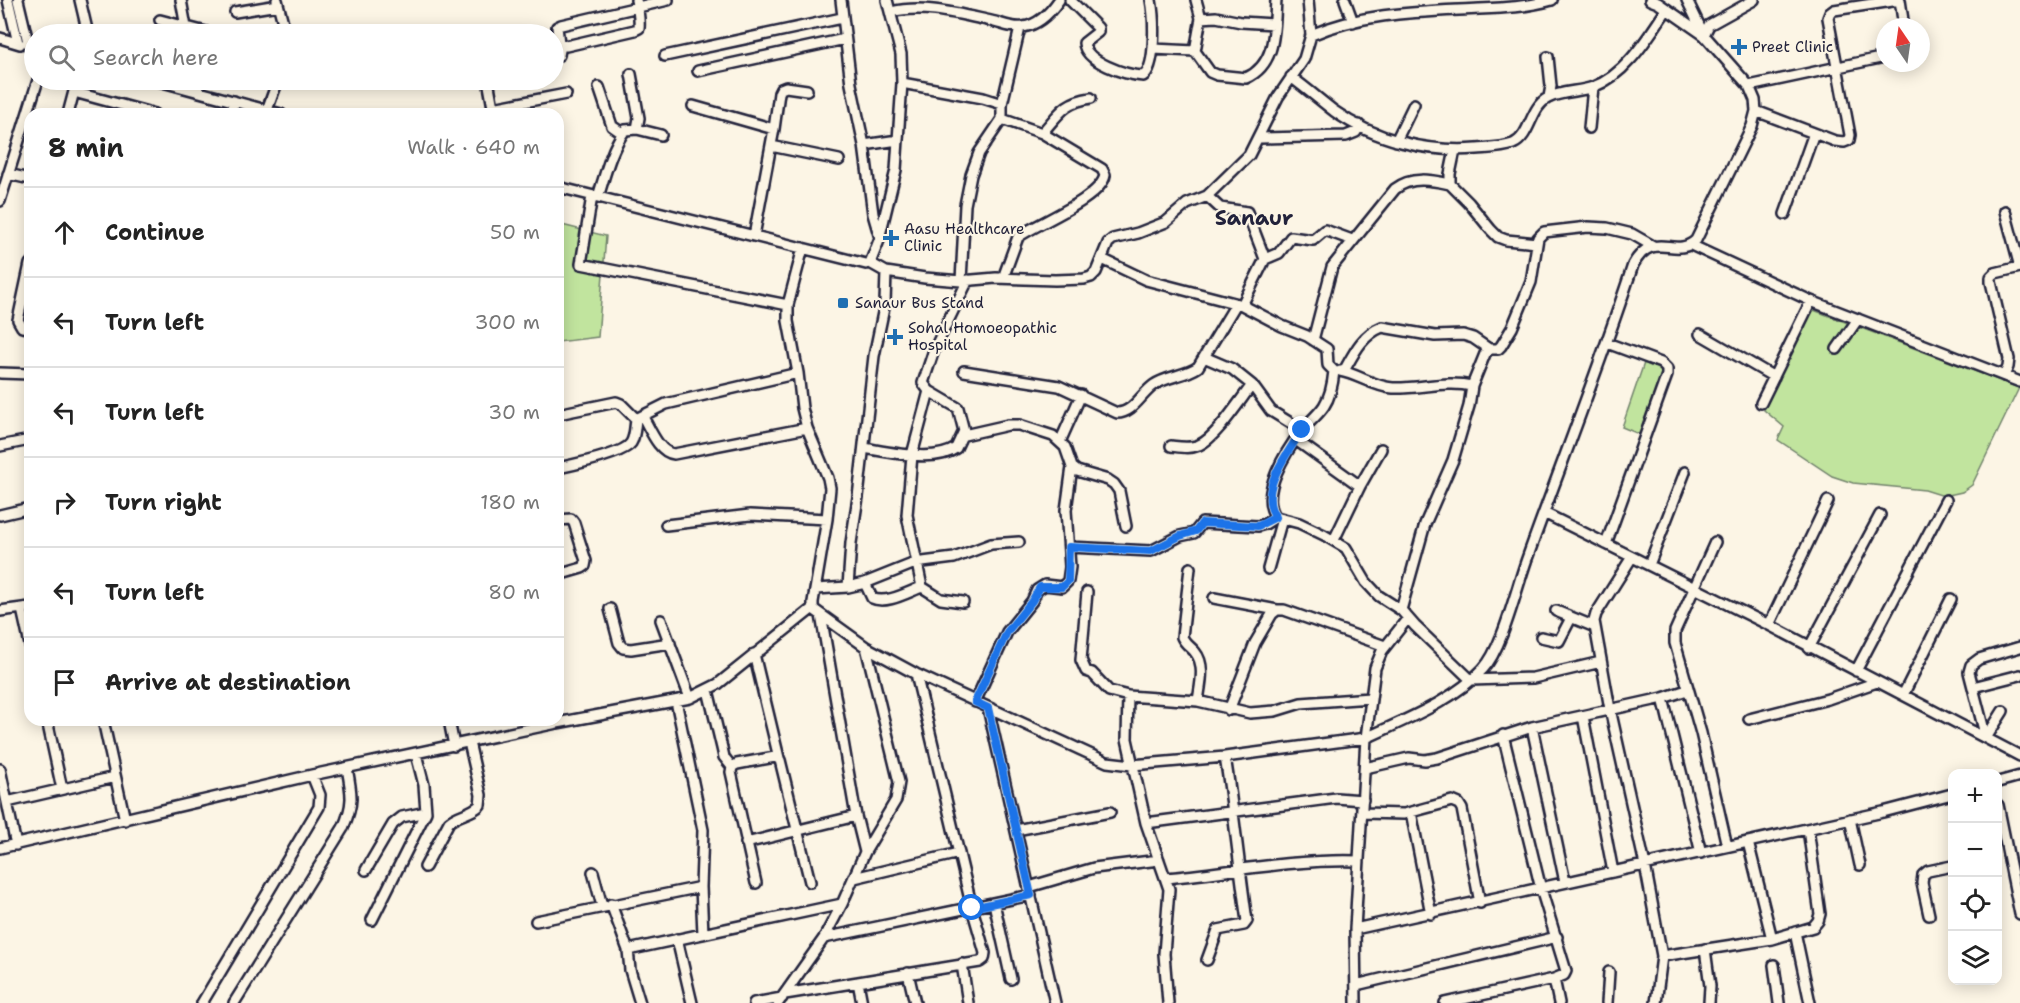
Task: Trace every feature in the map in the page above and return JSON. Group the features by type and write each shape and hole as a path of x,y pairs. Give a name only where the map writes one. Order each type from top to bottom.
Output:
{"street":[{"path":"8,0 18,43"},
{"path":"18,0 25,24"},
{"path":"80,0 85,24"},
{"path":"181,0 185,24"},
{"path":"564,24 636,3 668,0"},
{"path":"841,0 851,84 864,146 873,214 880,236"},
{"path":"870,263 877,249 896,170 902,83 901,54 887,0"},
{"path":"891,12 914,8 956,13 1020,28 1032,25 1041,19 1059,0"},
{"path":"1070,0 1098,28 1098,32 1084,43 1084,47 1106,66 1117,71 1143,76 1149,71 1153,49 1150,0"},
{"path":"1196,0 1201,18 1195,51 1210,72 1217,75 1246,78 1265,65 1269,56 1276,0"},
{"path":"564,189 866,264 870,263 886,272 925,278 964,280 1084,279 1095,272 1102,260 1105,248 1113,239 1157,226 1174,217 1187,204 1207,196 1244,162 1260,138 1278,97 1304,59 1311,35 1308,0"},
{"path":"1345,0 1353,22"},
{"path":"1311,35 1328,27 1396,14 1511,7 1552,0"},
{"path":"1650,0 1704,34"},
{"path":"1401,610 1425,524 1453,460 1469,406 1472,386 1485,354 1501,346 1522,305 1531,282 1538,238 1544,232 1599,227 1632,234 1653,246 1685,247 1691,245 1696,240 1752,126 1756,111 1755,100 1749,86 1704,34 1687,0"},
{"path":"1704,34 1709,25 1754,0"},
{"path":"1756,111 1836,141 1849,140 1850,135 1828,18 1830,13 1834,10 1900,0 1903,18"},
{"path":"235,12 278,3 283,24"},
{"path":"564,46 639,28 636,3"},
{"path":"1291,77 1335,112 1396,141 1455,150 1505,146 1521,138 1537,108 1549,97 1593,87 1610,78 1647,39 1667,9"},
{"path":"1201,18 1216,17 1241,22 1274,24"},
{"path":"666,57 842,18"},
{"path":"160,20 175,24"},
{"path":"964,435 958,408 929,391 923,383 928,364 964,280 965,205 971,175 979,153 1002,119 1002,104 1020,28"},
{"path":"0,38 24,44"},
{"path":"698,71 845,39"},
{"path":"1153,49 1195,51"},
{"path":"1548,57 1551,86 1549,97"},
{"path":"1749,86 1876,59"},
{"path":"631,74 639,118 637,129"},
{"path":"902,83 974,96 1002,104"},
{"path":"599,87 612,126 622,133"},
{"path":"754,236 777,101 782,89 786,87 807,90"},
{"path":"1589,128 1593,87"},
{"path":"29,108 35,90"},
{"path":"194,90 254,108"},
{"path":"264,108 273,90"},
{"path":"490,90 493,108"},
{"path":"70,108 74,92 133,108"},
{"path":"507,108 566,94"},
{"path":"1042,133 1065,106 1076,100 1091,98"},
{"path":"232,108 234,101"},
{"path":"1396,141 1414,104"},
{"path":"693,106 774,129"},
{"path":"1002,119 1042,133 1102,169 1105,179 1080,202 1018,237 1003,278"},
{"path":"0,201 24,124"},
{"path":"1260,138 1346,136 1356,132 1359,125"},
{"path":"661,135 637,129 625,130 622,133 595,197 581,264 788,305"},
{"path":"1785,214 1814,133"},
{"path":"864,146 898,140"},
{"path":"771,146 839,160"},
{"path":"1450,184 1455,150"},
{"path":"8,174 24,178"},
{"path":"1313,340 1332,267 1400,184 1419,180 1450,184 1498,237 1537,243"},
{"path":"1207,196 1220,208 1247,212 1265,259"},
{"path":"2004,376 2008,367 2008,358 1991,277 1995,273 2020,267 2005,211"},
{"path":"964,371 1048,383 1081,395 1117,413 1123,413 1154,385 1198,367 1208,348 1239,305 1265,259 1279,253 1291,237 1313,240 1325,230 1352,240"},
{"path":"1691,245 1811,301 2020,382"},
{"path":"813,608 866,647 916,674 1107,762 1132,765 1225,757 1366,738 1435,705 1483,670 1496,650 1527,557 1607,344 1634,265 1640,253 1653,246"},
{"path":"564,721 676,701 708,690 813,608 830,488 807,428 788,321 788,305 803,248"},
{"path":"1102,260 1146,280 1239,305 1313,340 1327,349 1328,365 1370,382 1393,388 1460,383 1472,386"},
{"path":"848,587 851,543 874,356 886,292 886,272"},
{"path":"24,292 18,320 24,327"},
{"path":"1761,403 1811,301"},
{"path":"1837,349 1858,319"},
{"path":"1489,350 1473,338 1463,335 1435,336 1382,327 1366,337 1339,371 1327,401 1302,430 1280,464 1271,493 1271,510 1279,518 1299,523 1347,548 1366,582 1379,596 1401,610 1471,680 1533,678 1601,662"},
{"path":"1700,334 1774,377"},
{"path":"1606,544 1667,375 1667,369 1661,363 1607,344"},
{"path":"1204,357 1232,369 1252,385 1271,411 1302,430"},
{"path":"0,373 24,374"},
{"path":"564,466 626,448 632,441 639,418 656,407 798,373"},
{"path":"1171,446 1190,447 1204,442 1222,425 1252,385"},
{"path":"929,391 912,455 907,515 915,563 922,587 940,599 963,602"},
{"path":"1060,441 1081,395"},
{"path":"564,413 616,402 639,418 663,449 674,454 807,428"},
{"path":"864,448 912,455 942,454 956,447 964,435 998,426 1019,425 1043,432 1060,441 1065,447 1072,467 1066,510 1069,547 1068,581 1062,587 1045,585 1037,590 1032,601 1007,632 975,702"},
{"path":"1296,440 1360,486"},
{"path":"0,446 24,441"},
{"path":"1334,540 1381,449"},
{"path":"1072,467 1114,484 1119,491 1126,526"},
{"path":"1649,565 1685,472"},
{"path":"1856,671 1946,500"},
{"path":"1769,625 1828,501"},
{"path":"0,515 24,509"},
{"path":"1544,513 1769,625 1809,648 1903,694 2020,756"},
{"path":"666,525 750,515 827,519"},
{"path":"1809,648 1880,515"},
{"path":"1069,547 1151,551 1180,536 1196,531 1202,523 1258,526 1279,518"},
{"path":"1268,569 1279,518"},
{"path":"564,520 571,519 574,523 586,561 582,568 564,572"},
{"path":"816,588 848,587 865,583 915,563 954,558 991,544 1019,542"},
{"path":"1715,542 1675,631 1675,643 1701,733 1726,846"},
{"path":"1632,557 1596,614 1594,621 1610,709 1662,956 1656,1003"},
{"path":"1190,568 1182,637 1196,653 1201,669 1198,702"},
{"path":"865,583 872,598 877,601 922,587"},
{"path":"1087,592 1082,660 1084,666 1109,691 1128,696 1198,702 1229,710 1261,713 1301,703 1370,698"},
{"path":"1214,598 1284,610 1385,646"},
{"path":"1903,694 1952,599"},
{"path":"0,611 24,608"},
{"path":"610,609 619,643 623,648 631,649 670,643"},
{"path":"1229,710 1256,643 1272,614 1277,610"},
{"path":"1556,611 1595,627"},
{"path":"820,615 856,816 865,852"},
{"path":"1356,1003 1355,929 1358,861 1370,698 1375,668 1385,646 1408,618"},
{"path":"1541,637 1559,641 1571,618"},
{"path":"661,620 690,698"},
{"path":"782,998 824,938 865,852 896,800 899,782 866,647"},
{"path":"1986,738 1969,672 1971,665 1979,659 2020,647"},
{"path":"754,654 810,882"},
{"path":"753,1003 805,991 980,962 984,959 985,953 972,908 916,674"},
{"path":"1973,687 2020,675"},
{"path":"1749,719 1828,699 1877,682"},
{"path":"708,690 724,757 732,767"},
{"path":"1365,768 1409,758 1425,760 1437,758 1532,727 1663,698 1687,690"},
{"path":"1128,696 1126,732 1132,765 1146,823 1168,889 1164,954 1168,1003"},
{"path":"1663,698 1701,853"},
{"path":"676,701 702,821 700,887 703,934"},
{"path":"988,708 1055,1003"},
{"path":"1986,738 2003,711"},
{"path":"1583,716 1613,872"},
{"path":"48,726 62,789"},
{"path":"104,726 125,820"},
{"path":"450,726 454,746"},
{"path":"0,848 312,775 539,726"},
{"path":"1532,727 1564,882"},
{"path":"1444,1003 1554,979 1564,975 1566,971 1541,889 1503,735"},
{"path":"425,867 449,822 454,817 476,810 480,805 481,795 469,742"},
{"path":"372,920 426,812 424,785 416,754"},
{"path":"1207,960 1218,930 1246,923 1234,811 1225,757"},
{"path":"756,883 730,772 737,764 779,758"},
{"path":"234,1003 346,822 352,806 347,768"},
{"path":"0,769 16,845"},
{"path":"202,1003 318,810 320,795 312,775"},
{"path":"2002,781 2020,776"},
{"path":"7,802 116,777"},
{"path":"1355,929 1480,903 1948,795"},
{"path":"1146,823 1336,798 1363,800"},
{"path":"1363,813 1393,814 1411,812 1452,801 1459,804 1462,809 1480,903"},
{"path":"366,870 393,824 402,817 426,812"},
{"path":"1016,830 1110,812"},
{"path":"1411,812 1431,914"},
{"path":"746,843 856,816"},
{"path":"1850,819 1860,865"},
{"path":"1662,956 1772,939 1812,927 1818,921 1820,914 1808,829"},
{"path":"1748,842 1772,939"},
{"path":"854,878 959,853"},
{"path":"2002,856 2015,868 2020,914"},
{"path":"824,938 994,903 1104,866 1159,860"},
{"path":"1166,878 1239,871 1304,861 1358,861"},
{"path":"1929,915 1922,883 1923,875 1928,871 1948,867"},
{"path":"593,872 628,950 630,970 640,1003"},
{"path":"536,921 700,887"},
{"path":"994,903 1011,979"},
{"path":"628,950 842,904"},
{"path":"1795,932 1810,1003"},
{"path":"1356,985 1557,937"},
{"path":"677,939 692,1003"},
{"path":"1705,949 1710,986 1709,1003"},
{"path":"962,964 968,1003"},
{"path":"1774,965 1779,1003"},
{"path":"1607,1003 1609,972"},
{"path":"908,973 915,1003"},
{"path":"1554,979 1559,1003"},
{"path":"858,982 862,1003"},
{"path":"805,991 808,1003"}],"green space":[{"path":"564,226 606,236 598,337 564,341"},
{"path":"1811,309 2019,388 1972,485 1962,492 1944,496 1925,490 1853,483 1832,476 1778,440 1784,427 1764,410"},
{"path":"1644,363 1670,374 1646,437 1622,427"}],"place":[{"name":"Preet Clinic","path":"1739,47"},
{"name":"Aasu Healthcare Clinic","path":"891,238"},
{"name":"Sanaur Bus Stand","path":"843,303"},
{"name":"Sohal Homoeopathic Hospital","path":"895,337"}],"district":[{"name":"Sanaur","path":"1254,218"}],"route":[{"path":"972,908 1031,895 988,708 975,702 1007,632 1032,601 1040,587 1045,585 1062,587 1068,581 1069,547 1145,552 1156,550 1162,544 1196,531 1202,523 1258,526 1276,517 1271,510 1270,502 1276,473 1302,430"}]}
